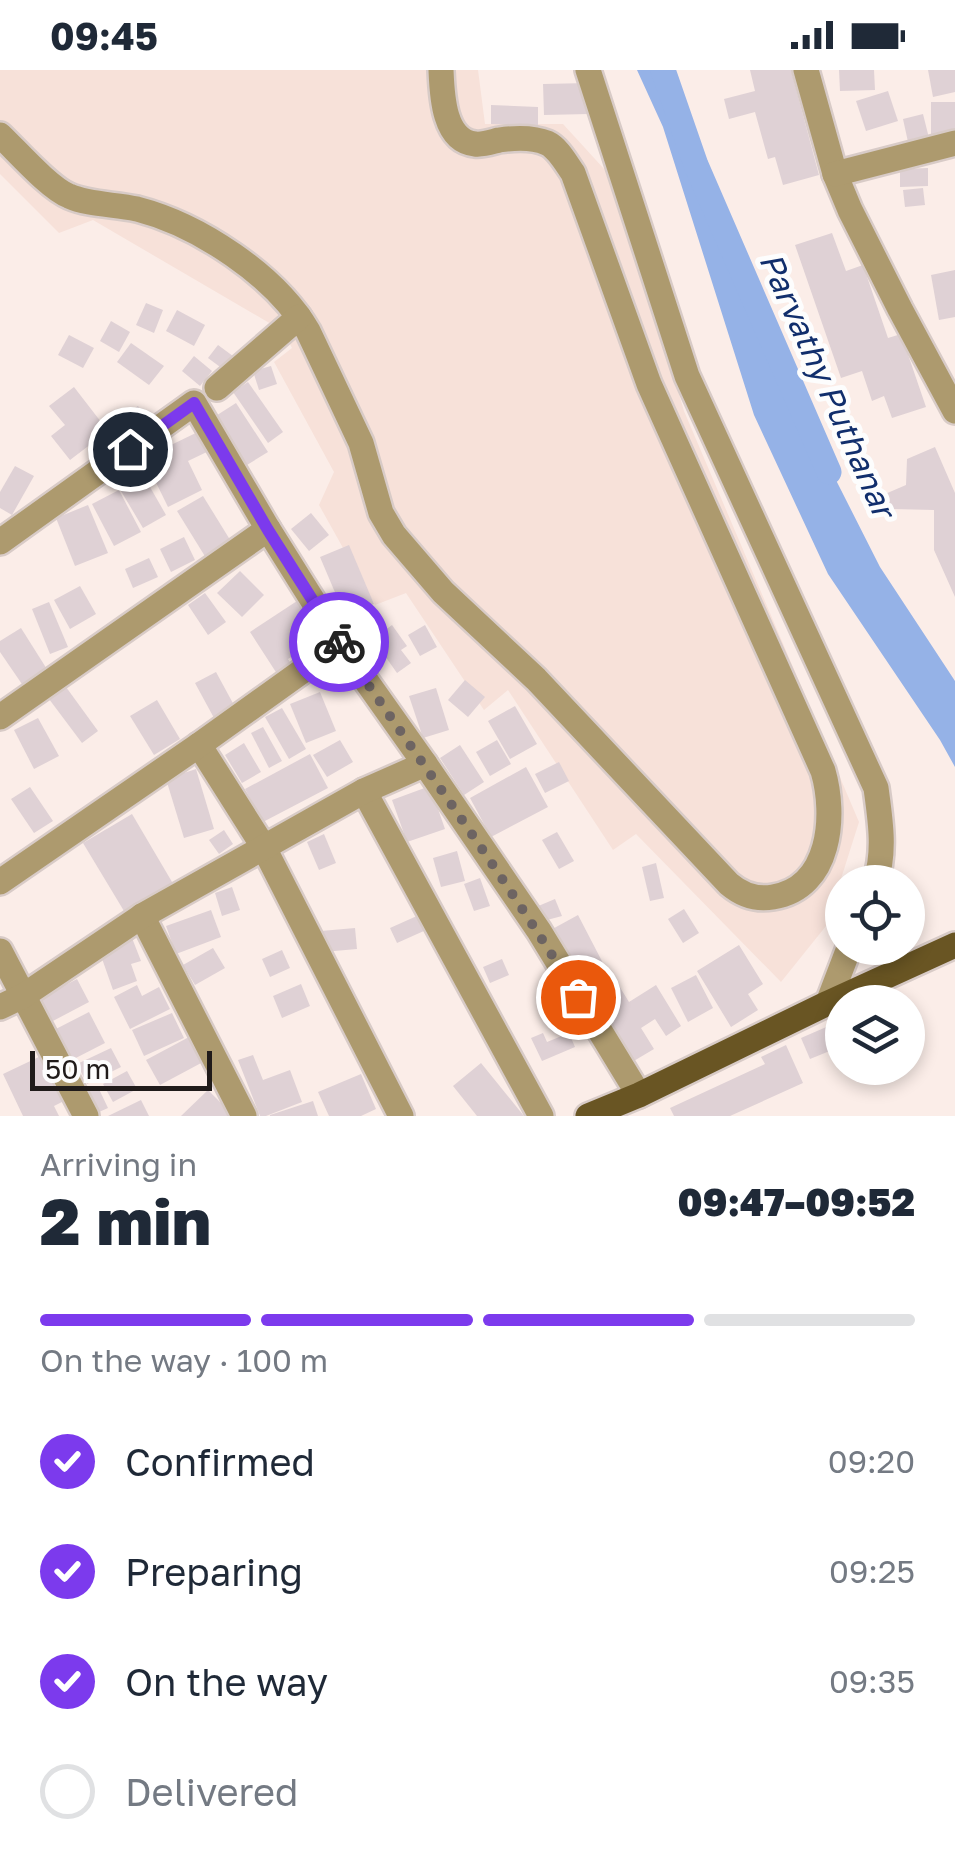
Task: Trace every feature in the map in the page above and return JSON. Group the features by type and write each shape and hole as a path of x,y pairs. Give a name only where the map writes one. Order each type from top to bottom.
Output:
{"main road":[{"path":"867,985 955,945"},
{"path":"588,1116 825,1004"}],"street":[{"path":"0,135 66,196 151,213 212,240 299,316 358,436 380,513 426,574 536,679 737,891 776,897 800,885 817,865 828,830 830,802 823,771 649,384 572,173 546,143 515,139 474,144 462,137 446,114 441,70"},
{"path":"588,70 687,376 876,788 882,827 879,865"},
{"path":"806,70 836,174 900,309 955,411"},
{"path":"836,174 955,143"},
{"path":"218,388 299,316"},
{"path":"0,542 194,403 340,644 538,931 638,1095"},
{"path":"0,717 268,530"},
{"path":"0,882 340,644"},
{"path":"199,745 264,846 400,1116"},
{"path":"12,1002 142,916 364,791 425,764"},
{"path":"364,791 542,1116"},
{"path":"142,916 244,1116"},
{"path":"0,951 12,1002 86,1116"}],"shaded area":[{"path":"0,70 478,70 485,124 563,124 616,182 684,411 859,822 845,865 825,865 825,927 781,982 636,834 613,850 508,690 484,710 406,593 375,605 319,505 334,472 274,362 292,348 283,331 93,220 59,233 0,174"}],"water":[{"path":"637,70 657,70 763,336 880,567 955,681 955,767 828,574 754,415 663,127"}],"building":[{"path":"750,70 791,70 819,175 783,185 775,157 768,159 755,112 729,119 724,99 755,91"},
{"path":"839,70 874,70 875,90 840,91"},
{"path":"928,70 955,70 955,92 933,97"},
{"path":"588,83 589,114 544,115 543,84"},
{"path":"888,91 898,121 866,131 856,101"},
{"path":"931,102 955,102 955,134 931,134"},
{"path":"491,105 538,107 538,126 491,124"},
{"path":"923,114 929,138 908,142 903,119"},
{"path":"928,168 928,186 900,187 900,169"},
{"path":"923,188 925,205 905,207 903,190"},
{"path":"832,233 846,271 863,265 888,338 901,334 926,407 892,418 884,396 872,401 862,371 841,378 795,245"},
{"path":"955,270 955,317 939,320 931,275"},
{"path":"146,303 163,310 154,333 136,325"},
{"path":"177,310 205,325 194,346 166,331"},
{"path":"111,321 130,332 119,352 100,341"},
{"path":"69,335 94,348 83,368 58,355"},
{"path":"131,343 164,366 149,385 117,362"},
{"path":"218,345 241,362 231,375 208,358"},
{"path":"194,356 212,371 200,386 182,371"},
{"path":"271,366 277,384 259,390 253,371"},
{"path":"248,382 283,432 268,443 233,392"},
{"path":"74,387 108,431 70,460 51,436 65,425 49,406"},
{"path":"236,403 268,452 242,468 211,419"},
{"path":"138,406 149,422 134,433 123,416"},
{"path":"202,430 211,450 188,461 202,490 168,507 144,458"},
{"path":"935,447 955,493 955,597 934,550 934,510 892,509 885,494 906,485 907,459"},
{"path":"15,466 34,476 12,515 0,508 0,492"},
{"path":"142,473 166,515 143,528 118,486"},
{"path":"119,490 141,532 114,546 92,504"},
{"path":"203,496 232,543 206,558 177,511"},
{"path":"88,505 108,553 75,566 56,518"},
{"path":"311,513 329,535 309,551 291,529"},
{"path":"184,537 195,560 171,572 160,549"},
{"path":"349,545 374,604 345,616 320,557"},
{"path":"149,558 158,577 133,588 125,569"},
{"path":"240,571 264,595 242,617 217,593"},
{"path":"80,586 96,614 70,629 54,600"},
{"path":"205,593 226,622 208,635 188,605"},
{"path":"297,601 321,638 288,659 297,674 283,683 250,632"},
{"path":"49,602 68,647 50,654 32,609"},
{"path":"392,625 407,646 401,650 411,663 397,673 373,639"},
{"path":"425,625 437,647 420,656 408,635"},
{"path":"21,628 50,674 26,690 0,652 0,641"},
{"path":"216,672 235,707 214,718 195,683"},
{"path":"465,680 485,697 468,717 448,700"},
{"path":"66,687 98,731 82,743 49,699"},
{"path":"436,688 449,730 423,738 409,696"},
{"path":"320,692 336,731 306,743 290,704"},
{"path":"157,700 180,739 154,755 130,716"},
{"path":"515,706 537,744 510,759 488,721"},
{"path":"282,708 306,749 289,759 265,717"},
{"path":"38,718 59,756 34,769 14,730"},
{"path":"263,727 282,761 269,768 251,733"},
{"path":"340,740 353,762 327,777 313,755"},
{"path":"497,740 511,764 490,776 476,752"},
{"path":"244,743 261,772 242,783 225,755"},
{"path":"460,745 484,782 464,795 440,758"},
{"path":"310,754 328,788 263,822 245,789"},
{"path":"559,762 569,781 545,793 535,774"},
{"path":"526,767 548,807 491,837 470,798"},
{"path":"196,769 214,829 184,838 166,779"},
{"path":"430,786 445,829 407,842 392,800"},
{"path":"30,787 53,821 34,833 11,799"},
{"path":"132,814 175,887 127,916 83,843"},
{"path":"224,830 233,844 219,854 209,840"},
{"path":"557,832 574,861 559,869 542,840"},
{"path":"324,834 336,863 319,870 307,842"},
{"path":"457,851 465,881 441,887 433,858"},
{"path":"656,863 664,898 650,901 642,867"},
{"path":"480,878 490,906 474,911 464,884"},
{"path":"232,887 240,910 222,916 215,893"},
{"path":"555,899 562,916 547,920 536,907"},
{"path":"684,909 699,933 683,943 668,919"},
{"path":"211,910 221,937 176,954 166,926"},
{"path":"428,911 435,926 397,943 390,928"},
{"path":"578,915 605,967 594,973 600,983 579,994 547,932"},
{"path":"355,928 357,949 323,952 321,931"},
{"path":"132,938 141,961 131,964 137,981 113,990 99,950"},
{"path":"739,945 763,984 748,994 758,1010 731,1027 697,971"},
{"path":"213,948 225,968 195,985 183,965"},
{"path":"282,950 290,968 270,977 262,959"},
{"path":"502,959 509,975 490,983 483,967"},
{"path":"696,975 713,1008 688,1022 671,988"},
{"path":"613,976 629,1002 656,985 681,1026 666,1036 655,1019 641,1028 654,1049 627,1065 584,994"},
{"path":"77,979 89,1002 51,1022 39,999"},
{"path":"301,984 310,1006 282,1018 273,996"},
{"path":"137,985 142,996 159,987 170,1009 130,1029 114,997"},
{"path":"572,991 586,1029 574,1034 560,996"},
{"path":"89,1012 105,1043 68,1062 52,1031"},
{"path":"172,1013 184,1038 144,1056 132,1030"},
{"path":"825,1028 825,1053 810,1059 801,1038"},
{"path":"543,1033 547,1042 569,1033 575,1047 542,1061 531,1038"},
{"path":"189,1037 203,1062 160,1085 146,1060"},
{"path":"786,1045 803,1083 730,1116 674,1116 670,1108 765,1064 761,1057"},
{"path":"111,1048 121,1067 87,1084 77,1064"},
{"path":"43,1055 64,1101 54,1106 59,1116 23,1116 3,1074"},
{"path":"253,1055 263,1080 290,1070 302,1102 260,1116 238,1060"},
{"path":"481,1063 524,1116 477,1116 453,1086"},
{"path":"127,1071 137,1089 113,1102 103,1084"},
{"path":"361,1074 376,1109 361,1116 329,1116 318,1092"},
{"path":"98,1087 108,1108 90,1116 80,1095"},
{"path":"208,1090 234,1116 181,1116"},
{"path":"141,1100 149,1116 108,1116"},
{"path":"313,1101 318,1116 270,1116 270,1115"}],"waterway":[{"name":"Parvathy Puthanar","path":"663,70 696,165 829,472"}],"way so far":[{"path":"339,642 538,931 578,997"}],"route":[{"path":"130,449 194,403 339,642"}]}
